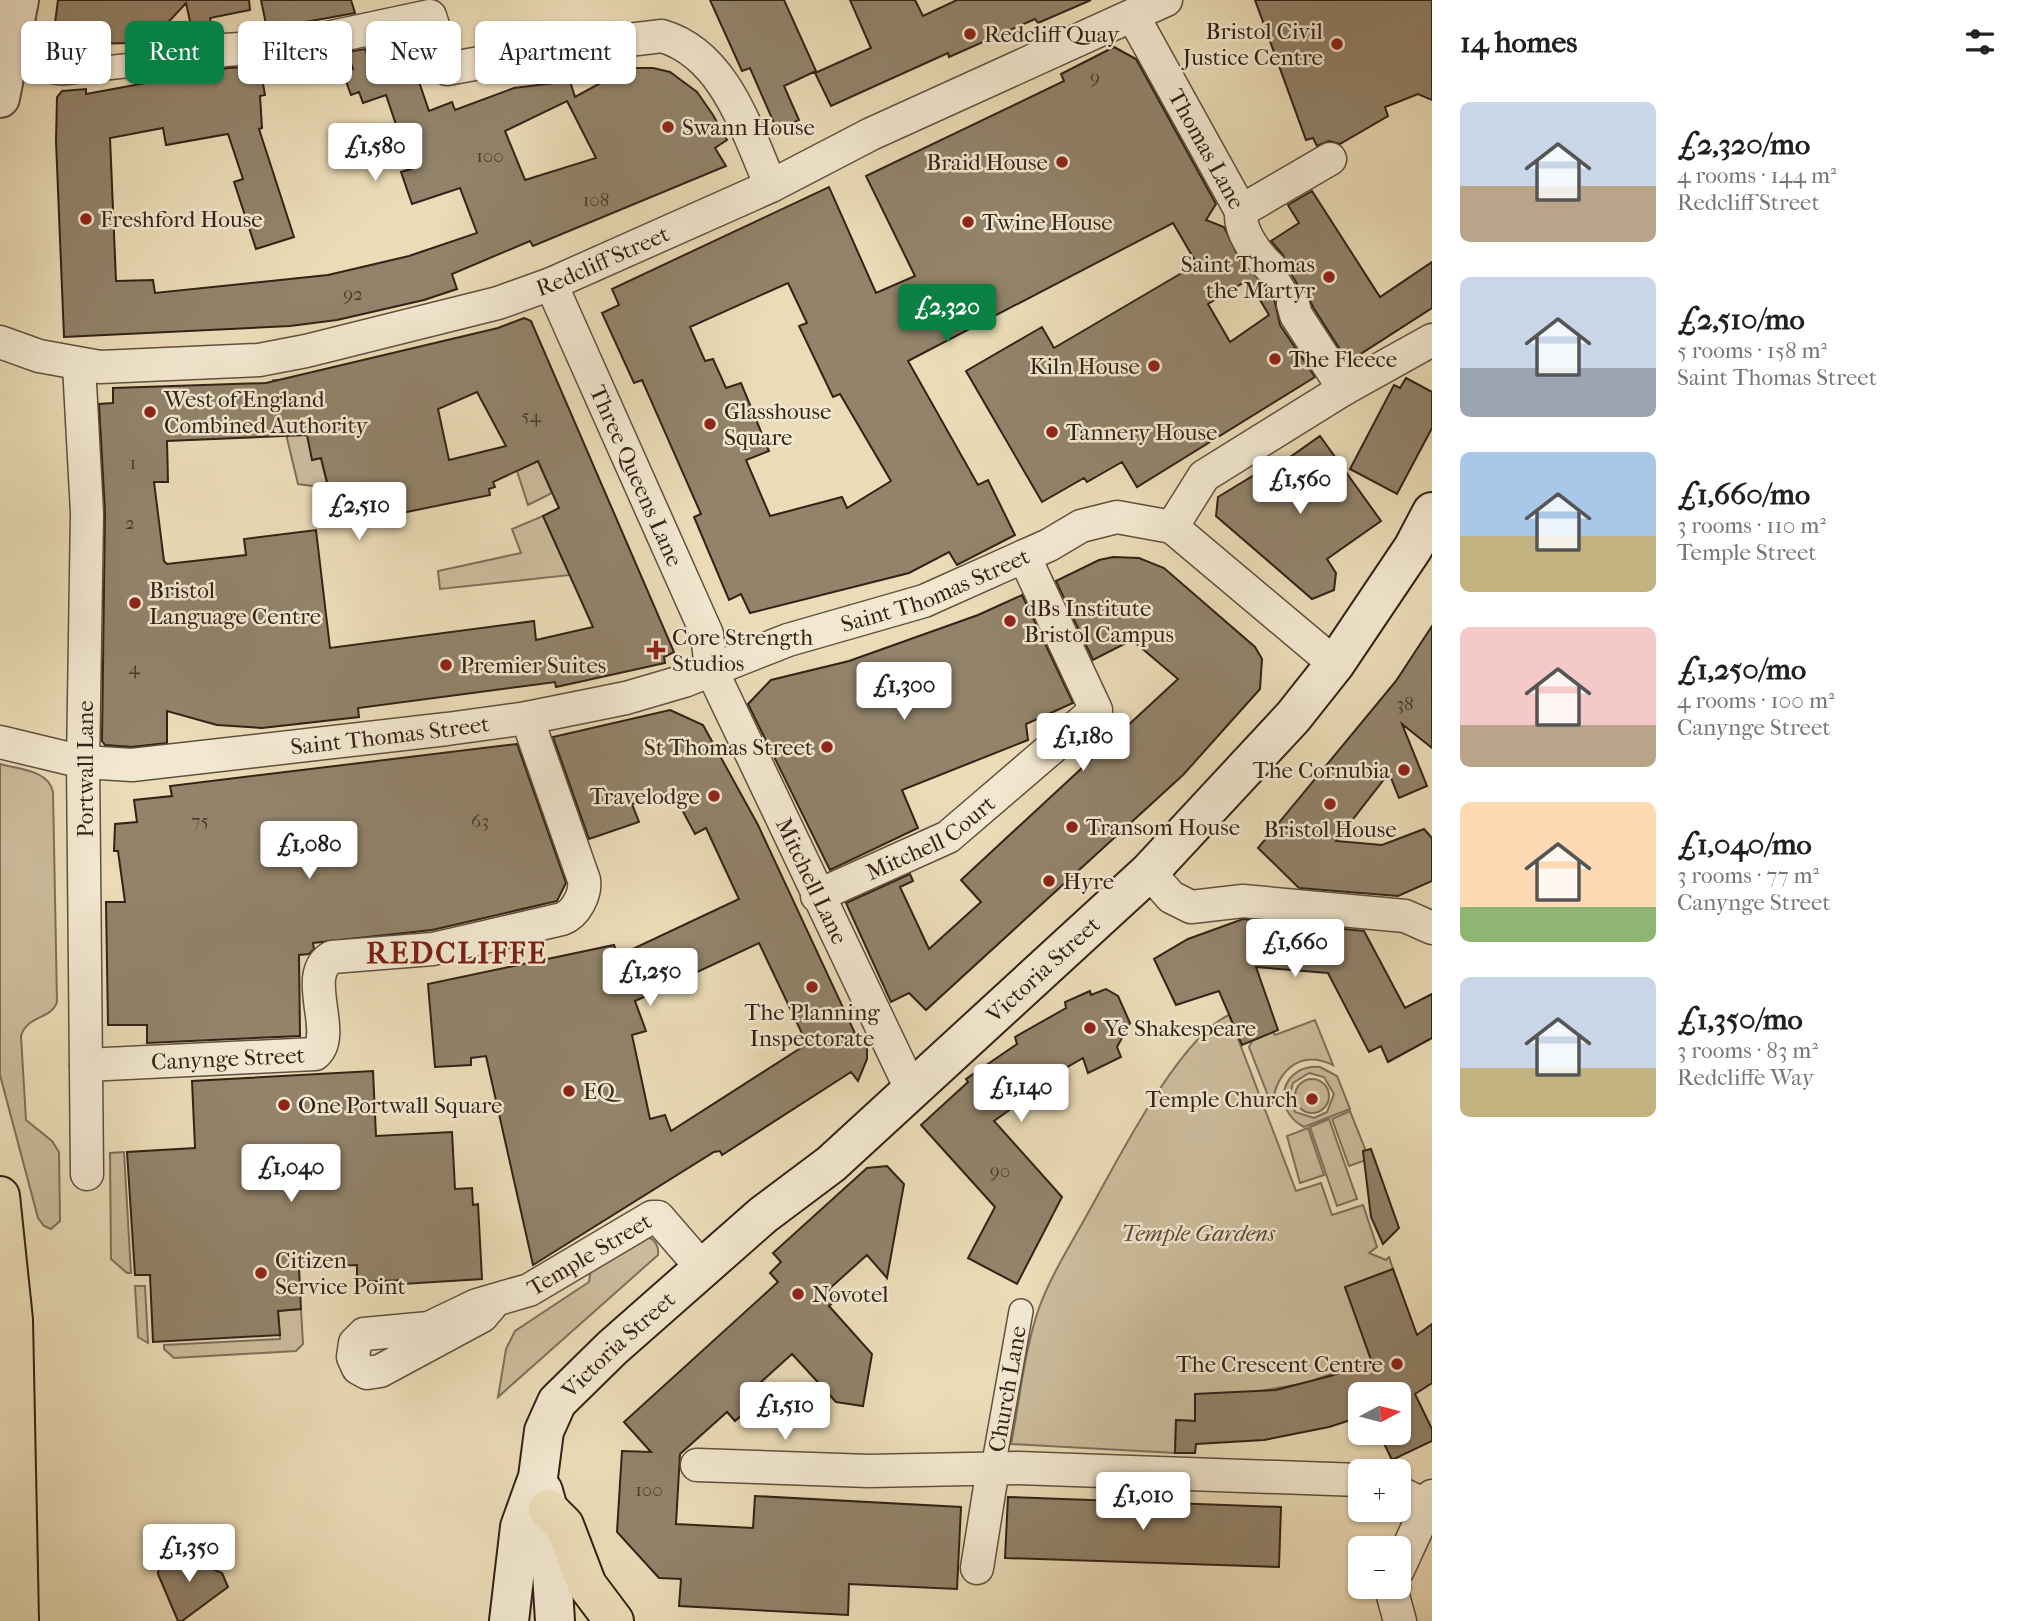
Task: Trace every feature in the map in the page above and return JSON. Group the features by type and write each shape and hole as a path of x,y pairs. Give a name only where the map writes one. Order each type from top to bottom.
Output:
{"main road":[{"path":"3,77 8,6"},
{"name":"Victoria Street","path":"555,1621 543,1493 544,1431 557,1402 584,1373 763,1215 831,1164 1149,872 1293,717 1335,664 1413,548 1432,512"},
{"path":"0,1196 12,1294 19,1621"},
{"path":"543,1493 564,1525 587,1585 614,1621"},
{"name":"Victoria Street","path":"509,1621 520,1527 543,1493"}],"street":[{"name":"Redcliff Street","path":"0,342 39,356 79,365 137,368 283,356 479,309 551,284 771,187 871,134 1166,0"},
{"path":"224,50 294,45 429,16 447,69 614,40 662,36 678,41 695,53 721,81 771,187"},
{"name":"Thomas Lane","path":"1133,16 1241,211 1240,223 1344,389"},
{"path":"3,77 125,66"},
{"path":"1241,211 1330,159"},
{"name":"Three Queens Lane","path":"551,284 707,634 711,669"},
{"path":"1335,664 1172,527 1204,476 1344,389 1432,340"},
{"name":"Portwall Lane","path":"79,365 87,513 83,762 87,1174"},
{"name":"Saint Thomas Street","path":"0,742 83,762 107,765 164,762 527,718 626,698 788,640 925,600 1024,556 1081,526 1117,517 1172,527"},
{"name":"Mitchell Court","path":"817,896 948,837 1096,710 1024,556"},
{"name":"Mitchell Lane","path":"711,669 912,1091"},
{"name":"Canynge Street","path":"86,1065 315,1054 323,1038 320,974 325,961 332,957 433,949 562,919 573,914 583,892 584,880 527,718"},
{"path":"1149,872 1171,897 1183,906 1196,908 1243,901 1426,918"},
{"name":"Temple Street","path":"493,1303 529,1290 652,1217 657,1217 703,1269"},
{"name":"Church Lane","path":"993,1468 1021,1311"},
{"path":"696,1465 869,1471 993,1468 1348,1480"},
{"path":"976,1568 993,1468"},
{"path":"1411,1496 1429,1501 1411,1541"},
{"path":"1394,1599 1400,1621"}],"green space":[{"path":"273,380 279,380 286,401 314,427 313,460 321,458 328,488 298,484"},
{"path":"538,461 552,493 528,505 517,471"},
{"path":"543,516 570,575 440,589 438,571 521,553 512,529"},
{"path":"0,764 39,775 46,779 53,792 57,1002 50,1012 28,1024 21,1036 26,1120 52,1141 59,1152 60,1221 51,1229 44,1226 38,1218 0,1075"},
{"name":"Temple Gardens","path":"1229,1015 1296,1191 1321,1183 1332,1215 1363,1205 1377,1247 1369,1253 1386,1260 1389,1257 1393,1269 1345,1287 1374,1359 1306,1383 1243,1394 1195,1421 1176,1420 1175,1453 1011,1444 1030,1341 1039,1308 1055,1272 1150,1104 1190,1048 1210,1028"},
{"path":"1315,1020 1333,1065 1309,1060 1291,1067 1278,1083 1272,1106 1249,1047 1252,1041"},
{"path":"1320,1067 1337,1076 1350,1109 1304,1127 1293,1119 1284,1099 1285,1089 1296,1073 1307,1068","holes":["1309,1073 1324,1077 1334,1094 1327,1112 1314,1118 1295,1112 1289,1098 1293,1083"]},
{"path":"1312,1079 1324,1084 1329,1096 1324,1108 1312,1113 1300,1108 1295,1096 1300,1084"},
{"path":"1350,1111 1369,1159 1349,1166 1332,1119"},
{"path":"1329,1119 1357,1199 1337,1206 1310,1127"},
{"path":"1308,1128 1324,1175 1300,1183 1287,1136"},
{"path":"124,1152 131,1273 127,1273 111,1259 110,1153"},
{"path":"644,1235 655,1242 658,1255 498,1397 506,1349 515,1331 589,1282 592,1261"},
{"path":"135,1286 145,1286 148,1343 138,1337"},
{"path":"301,1309 303,1344 296,1351 174,1358 164,1349 164,1345 280,1339 278,1311"}],"building":[{"path":"58,0 249,0 250,10 210,18 211,21 190,21 186,3 169,21 125,21 125,43 111,43 111,21 55,21"},
{"path":"261,0 351,0 355,13 311,21 265,21"},
{"path":"710,0 784,0 816,71 784,86 799,120 777,130 750,68 742,71"},
{"path":"850,0 915,0 923,16 957,0 1091,0 1038,23 1035,19 949,57 948,53 831,106 815,73 871,48"},
{"name":"Bristol Civil Justice Centre","path":"1255,0 1432,0 1432,100 1418,94 1385,107 1388,116 1340,144 1329,141 1317,146 1313,138 1306,140"},
{"path":"1114,47 1136,59 1216,204 1206,220 1224,227 1240,260 1264,284 1275,302 1280,325 1315,377 1137,487 1122,462 1087,482 1084,478 1042,502 966,371 1042,327 1054,348 1197,264 1173,223 908,361 978,485 988,480 1015,535 957,565 949,552 909,573 750,613 741,594 729,600 694,517 701,514 642,380 634,383 602,313 619,305 612,289 829,187 876,293 915,276 866,176 1064,81 1061,74","holes":["1248,280 1269,315 1230,342 1208,304","788,283 807,323 799,326 833,397 840,394 891,481 847,508 842,497 770,516 746,460 769,451 741,383 726,388 713,359 705,361 690,327"]},
{"path":"365,49 366,84 420,84 429,111 452,102 455,110 514,88 546,84 571,84 575,97 599,84 636,84 636,68 670,72 697,92 713,115 727,140 715,148 726,166 533,246 530,241 452,274 457,289 424,300 337,320 290,326 64,337 56,141 57,97 62,91 86,89 86,94 140,84 224,84 224,69 238,67 238,84 263,84 265,95 260,96 262,128 259,129 294,237 256,249 234,182 243,179 228,134 166,145 163,128 110,138 116,281 153,280 155,293 328,275 409,256 477,233 460,188 412,204 401,172 411,169 386,95 363,103 359,92 351,95 347,84 352,84 352,51","holes":["567,101 596,158 525,180 505,131"]},
{"name":"Saint Thomas the Martyr","path":"1312,191 1380,297 1432,262 1432,308 1348,362 1313,307 1306,291 1299,287 1283,255 1271,241 1299,223 1288,205"},
{"path":"524,318 531,321 674,652 664,657 665,663 556,687 555,682 358,708 359,717 262,728 217,725 167,711 167,743 132,747 105,745 102,741 105,512 99,404 113,403 113,388 266,383 498,328","holes":["477,392 506,446 449,460 438,409","307,435 312,460 321,458 338,526 490,495 489,489 495,487 493,482 538,461 559,508 543,516 593,627 536,640 534,621 330,648 316,530 244,539 246,555 167,564 164,561 154,482 168,482 167,441"]},
{"path":"1406,378 1432,392 1432,428 1397,494 1350,469 1394,385 1400,388"},
{"path":"1320,436 1381,521 1327,559 1336,573 1334,590 1312,599 1216,516 1218,497 1256,474 1259,479"},
{"path":"1113,557 1139,558 1164,568 1255,647 1262,659 1260,689 1183,775 926,1010 909,993 891,1002 846,903 910,874 913,881 900,887 929,949 981,902 961,880 1178,679 1132,640 1093,660 1056,581 1099,560"},
{"path":"1022,595 1073,703 1026,724 1028,740 902,790 918,828 830,870 748,704 771,680 849,661 978,615"},
{"name":"Bristol House","path":"1432,626 1432,748 1402,724 1427,786 1399,798 1389,773 1336,841 1382,845 1424,829 1432,838 1432,881 1398,896 1299,888 1258,848 1396,681"},
{"path":"670,710 703,725 758,825 859,1042 867,1038 867,1059 858,1081 851,1072 722,1155 720,1151 714,1152 533,1265 486,1056 471,1058 471,1065 435,1067 428,984 614,945 618,956 739,899 706,828 695,834 672,791 632,804 639,822 589,839 553,737","holes":["759,943 807,1044 671,1131 665,1115 650,1119 632,1035 646,1031 635,1001"]},
{"path":"517,744 566,883 557,901 432,930 313,943 314,949 309,954 299,955 300,1036 147,1043 147,1025 108,1025 106,902 125,902 118,851 114,851 115,824 137,822 134,800 172,796 170,786"},
{"path":"1243,919 1364,931 1405,1008 1432,994 1432,1038 1388,1062 1381,1046 1369,1052 1328,973 1256,967 1278,1030 1242,1045 1219,991 1176,1005 1154,959 1188,939"},
{"path":"1106,989 1118,996 1130,1023 1117,1047 1121,1057 1088,1073 1083,1058 1040,1083 1043,1086 994,1121 1062,1197 1017,1284 968,1258 995,1207 921,1125 968,1082 966,1079 1017,1044 1015,1037 1066,1008 1065,1002 1090,991 1091,995"},
{"path":"373,1071 376,1136 452,1132 455,1189 472,1188 473,1205 478,1204 482,1279 403,1284 403,1280 357,1282 357,1265 299,1268 301,1309 278,1311 280,1335 153,1342 150,1275 135,1275 127,1152 195,1148 192,1081"},
{"path":"1371,1149 1399,1228 1383,1244 1371,1217 1363,1151"},
{"path":"887,1166 904,1184 887,1278 867,1255 828,1290 837,1299 829,1306 872,1354 863,1406 836,1402 792,1354 761,1382 769,1391 735,1421 727,1412 680,1454 676,1524 753,1528 755,1496 961,1507 957,1589 849,1584 848,1615 679,1606 681,1579 659,1578 617,1532 622,1451 651,1452 624,1422 778,1282 770,1273 781,1262 773,1253 867,1168"},
{"name":"The Crescent Centre","path":"1393,1269 1417,1335 1432,1324 1432,1383 1415,1394 1432,1429 1432,1441 1392,1459 1385,1446 1411,1445 1411,1382 1348,1382 1348,1421 1264,1440 1196,1444 1195,1453 1175,1453 1176,1420 1195,1421 1195,1394 1276,1390 1334,1375 1371,1360 1345,1287"},
{"path":"1008,1497 1281,1507 1279,1567 1005,1558"},
{"path":"170,1551 222,1573 228,1587 182,1621 178,1621 158,1574 160,1559"}],"place":[{"name":"Redcliff Quay","path":"970,34"},
{"name":"Bristol Civil Justice Centre","path":"1337,44"},
{"name":"Swann House","path":"668,127"},
{"name":"Braid House","path":"1062,162"},
{"name":"Freshford House","path":"86,219"},
{"name":"Twine House","path":"968,222"},
{"name":"Saint Thomas the Martyr","path":"1329,277"},
{"name":"The Fleece","path":"1275,359"},
{"name":"Kiln House","path":"1154,366"},
{"name":"West of England Combined Authority","path":"150,412"},
{"name":"Glasshouse Square","path":"710,424"},
{"name":"Tannery House","path":"1052,432"},
{"name":"Bristol Language Centre","path":"135,603"},
{"name":"dBs Institute Bristol Campus","path":"1010,621"},
{"name":"Core Strength Studios","path":"656,650"},
{"name":"Premier Suites","path":"446,665"},
{"name":"St Thomas Street","path":"827,747"},
{"name":"The Cornubia","path":"1404,770"},
{"name":"Travelodge","path":"714,796"},
{"name":"Bristol House","path":"1330,804"},
{"name":"Transom House","path":"1072,827"},
{"name":"Hyre","path":"1049,881"},
{"name":"The Planning Inspectorate","path":"812,987"},
{"name":"Ye Shakespeare","path":"1090,1028"},
{"name":"EQ","path":"569,1091"},
{"name":"Temple Church","path":"1312,1099"},
{"name":"One Portwall Square","path":"284,1105"},
{"name":"Citizen Service Point","path":"261,1273"},
{"name":"Novotel","path":"798,1294"},
{"name":"The Crescent Centre","path":"1397,1364"}],"district":[{"name":"REDCLIFFE","path":"457,953"}]}
